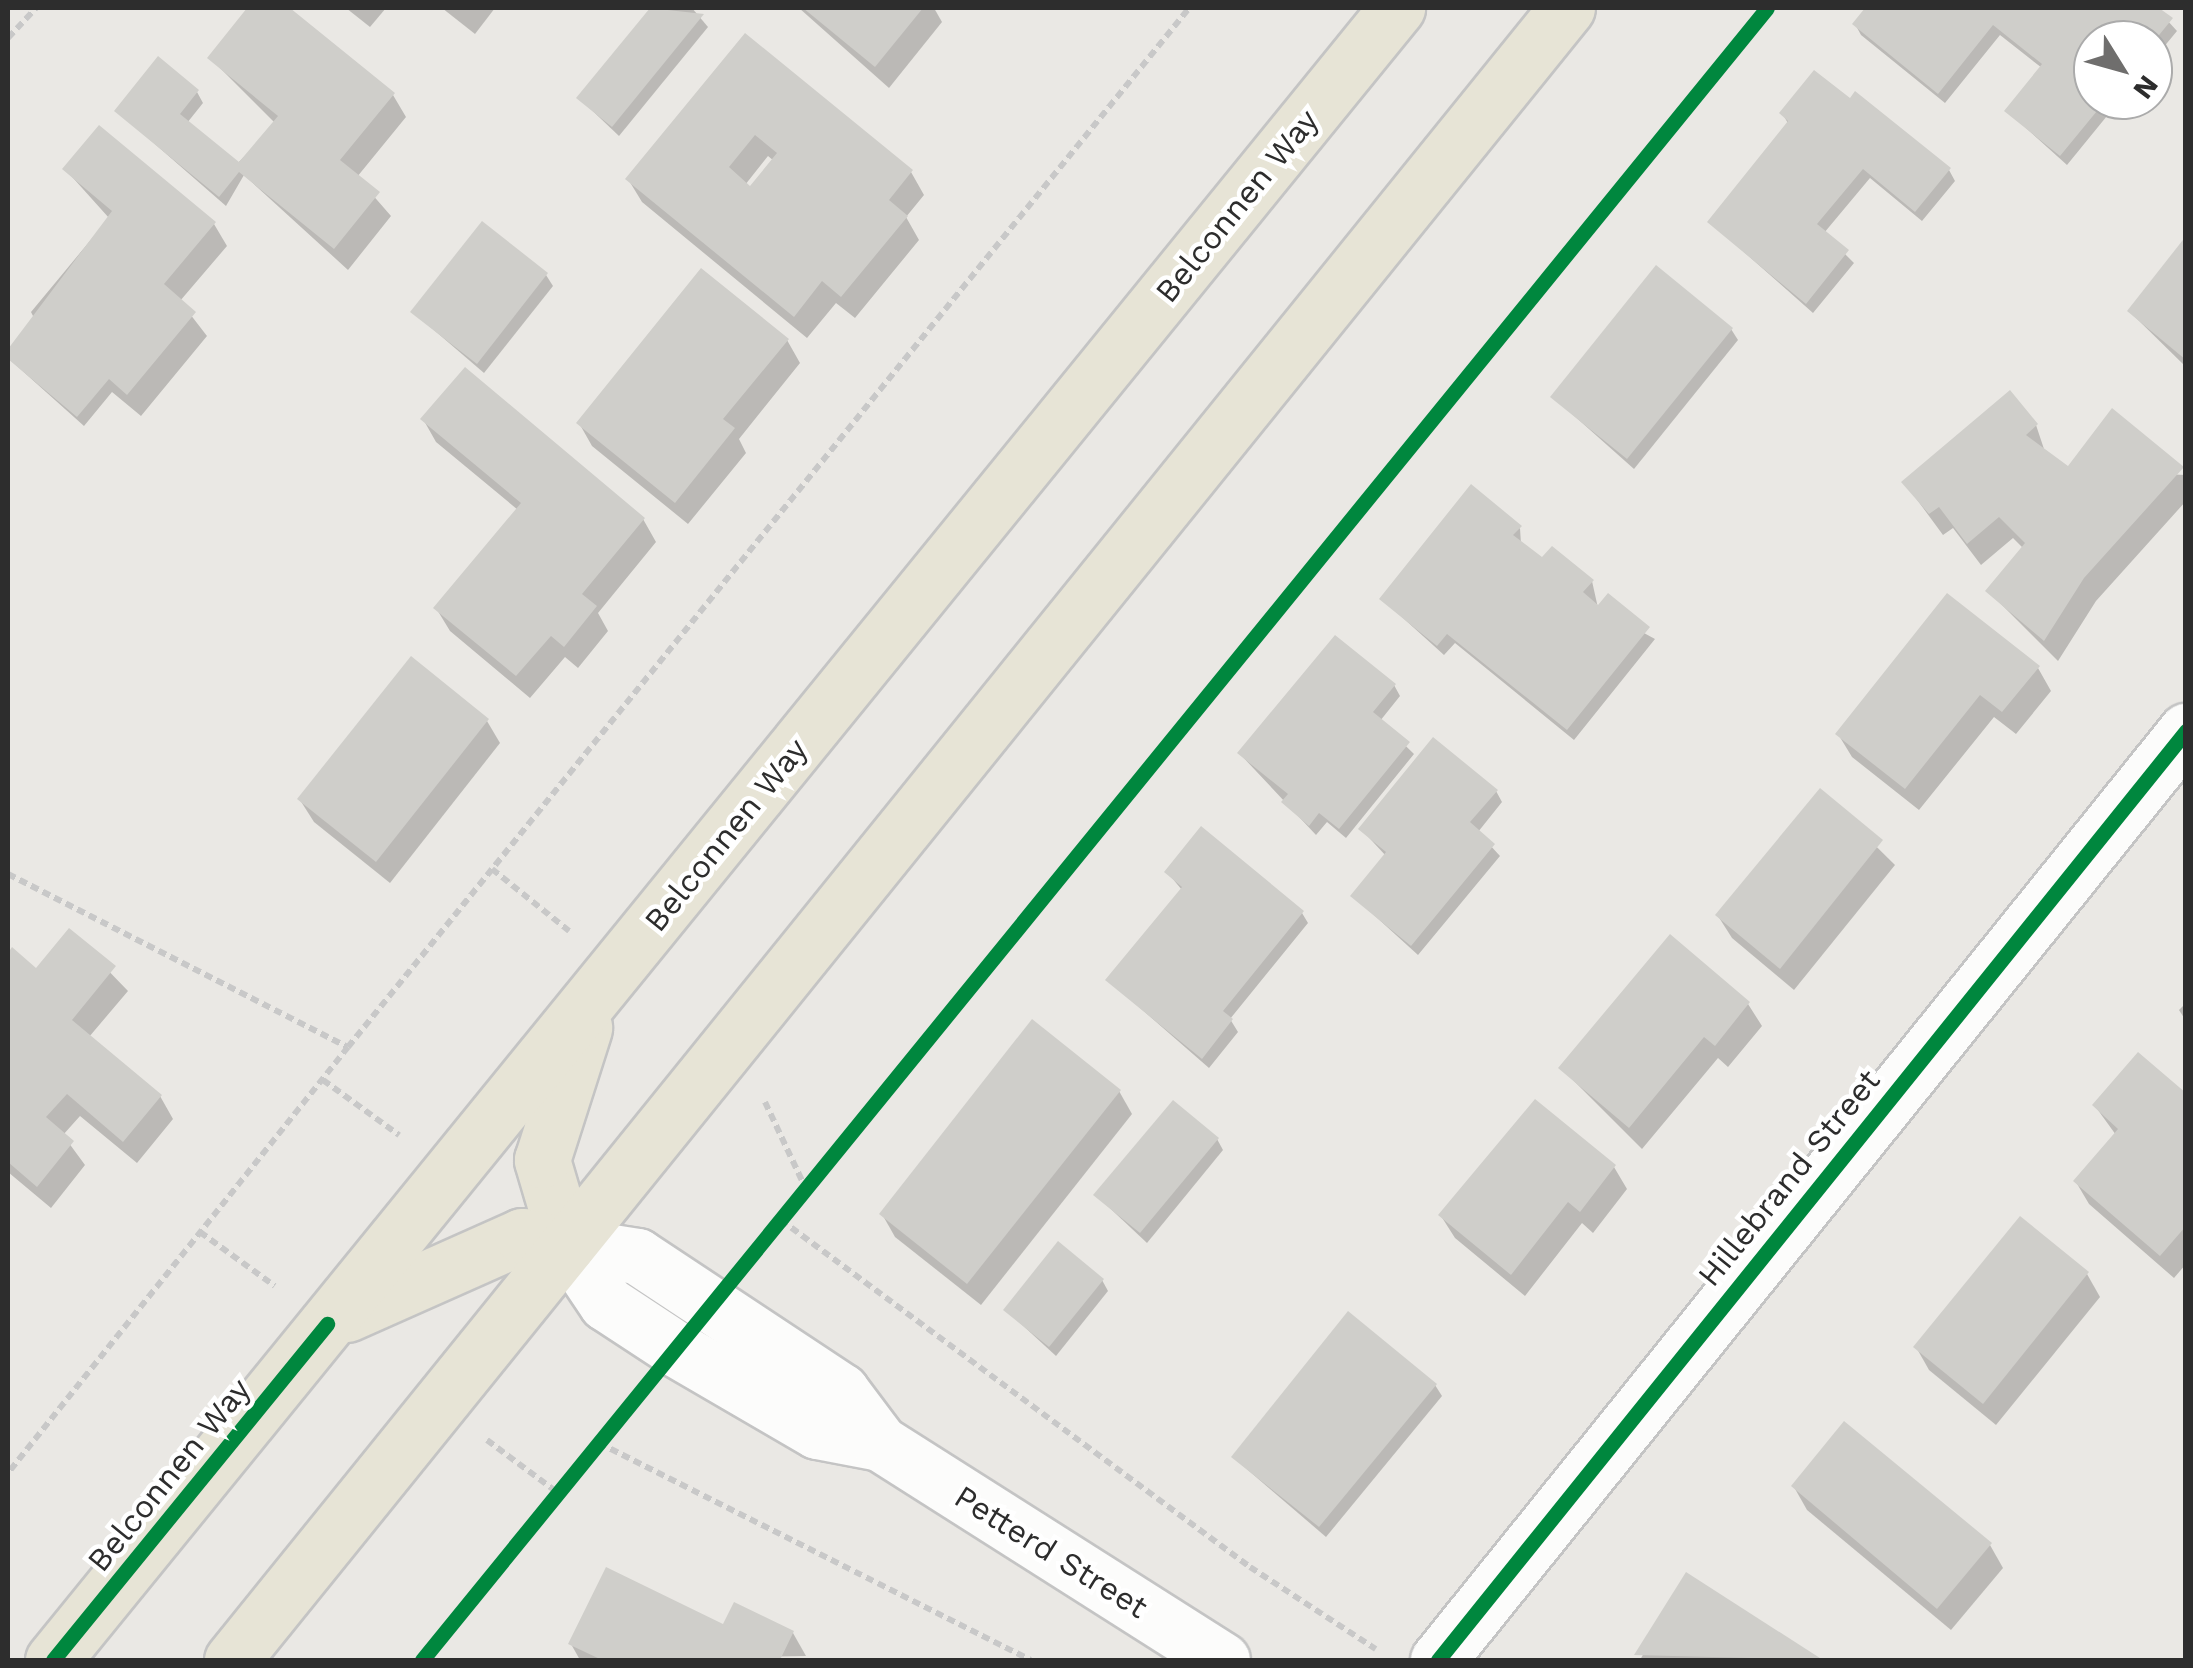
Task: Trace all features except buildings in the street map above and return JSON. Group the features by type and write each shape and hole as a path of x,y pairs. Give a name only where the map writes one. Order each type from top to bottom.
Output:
{"main road":[{"name":"Belconnen Way","path":"53,1660 1397,8"},
{"path":"232,1660 1567,8"},
{"path":"568,1245 542,1160 593,999"},
{"path":"327,1324 496,1244 522,1236 568,1245"}],"street":[{"name":"Hillebrand Street","path":"1438,1660 2186,732"},
{"name":"Petterd Street","path":"568,1245 637,1256 842,1391 880,1443 1222,1660"},
{"name":"Petterd Street","path":"568,1245 606,1303 676,1348 817,1431 880,1443"}],"path":[{"path":"8,38 36,8"},
{"path":"8,1473 1189,8"},
{"path":"8,874 348,1047"},
{"path":"323,1080 454,1170"},
{"path":"756,1084 806,1189"},
{"path":"712,1305 818,1174"},
{"path":"782,1220 1250,1567 1394,1660"},
{"path":"610,1430 594,1450 1031,1660"},
{"path":"546,1508 568,1480"}],"cycle path":[{"path":"422,1660 1767,8"},
{"path":"1438,1660 2186,731"},
{"path":"53,1660 327,1324"}]}
